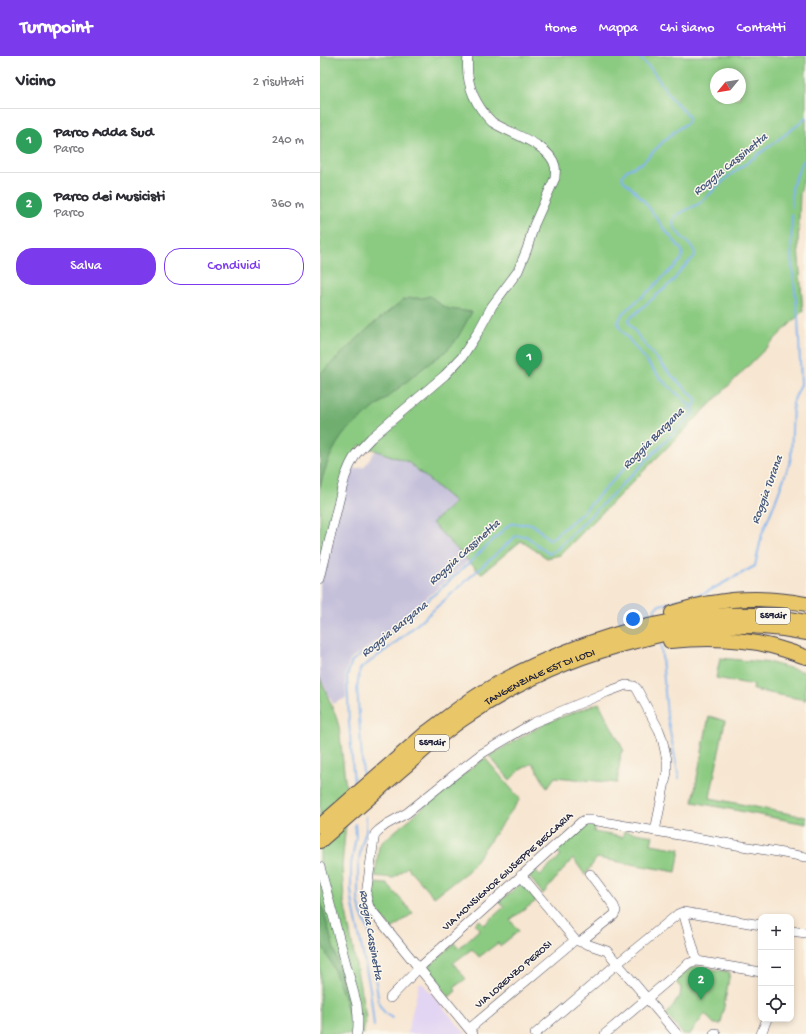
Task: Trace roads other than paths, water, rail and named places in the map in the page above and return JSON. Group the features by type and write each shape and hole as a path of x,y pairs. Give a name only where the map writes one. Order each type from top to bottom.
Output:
{"highway":[{"path":"594,641 605,631 711,603 764,599 787,600 806,604"},
{"name":"TANGENZIALE EST DI LODI","path":"320,826 426,733 461,707 482,693 521,671 550,657 594,641 649,626 694,617 717,615 754,615 788,618 806,622"},
{"name":"TANGENZIALE EST DI LODI","path":"320,841 433,742 462,719 500,695 543,672 608,648 673,632 717,626 739,626 778,628 806,633"},
{"path":"608,648 623,649 658,642 688,639 721,640 751,642 806,657"}],"street":[{"path":"320,579 345,477 350,464 356,454 371,438 445,375 462,357 492,306 518,271 527,249 534,225 555,178 555,165 552,158 548,154 540,147 492,122 477,104 469,80 467,63 468,56"},
{"path":"471,1032 369,907 366,895 375,834 387,824 407,813 481,754 533,723 607,692 626,686 634,686 637,689 659,730 667,760 667,772 655,831"},
{"name":"VIA MONSIGNOR GIUSEPPE BECCARIA","path":"390,998 419,968 585,820 806,857"},
{"path":"320,867 357,1005 359,1021 357,1034"},
{"name":"VIA LORENZO PEROSI","path":"471,1032 577,940 614,915 616,911 614,906 590,874"},
{"path":"522,875 577,940 607,951 677,1034"},
{"path":"536,1034 618,963 678,914 683,912 758,924"},
{"path":"683,912 697,961"},
{"path":"794,931 806,933"},
{"path":"605,1034 689,963 697,961 758,971"},
{"path":"761,1034 766,1022"}],"waterway":[{"name":"Roggia Bargana","path":"363,775 357,687 360,669 394,644 516,536 526,536 549,554 557,549 694,412 693,408 661,379 620,328 618,323 622,314 650,290 681,260 683,255 682,250 644,201 623,180 622,176 627,170 642,163 674,132 687,123 689,119 688,115 672,99 652,70 638,56"},
{"name":"Roggia Cassinetta","path":"354,784 347,676 352,661 386,638 510,524 532,524 550,540 581,514 626,467 682,413 695,405 696,399 671,375 645,345 629,323 629,319 673,281 681,270 695,256 694,250 673,225 675,217 700,203 729,176 798,125 806,117"},
{"name":"Roggia Turana","path":"792,207 792,186 802,163 806,158"},
{"name":"Roggia Turana","path":"654,612 656,607 659,605 705,593 755,566 762,534 791,459 793,402 801,384 798,317 791,256 792,214"},
{"name":"Roggia Turana","path":"661,645 667,716 679,778"},
{"name":"Roggia Bargana","path":"366,816 366,831 361,847 358,866 358,899 361,914 369,930 379,1004 381,1009 392,1018"},
{"name":"Roggia Cassinetta","path":"355,824 356,836 351,865 351,890 370,989 374,1026"}],"place":[{"name":"Parco Adda Sud","path":"529,377"},
{"name":"Parco dei Musicisti","path":"701,1000"}]}
